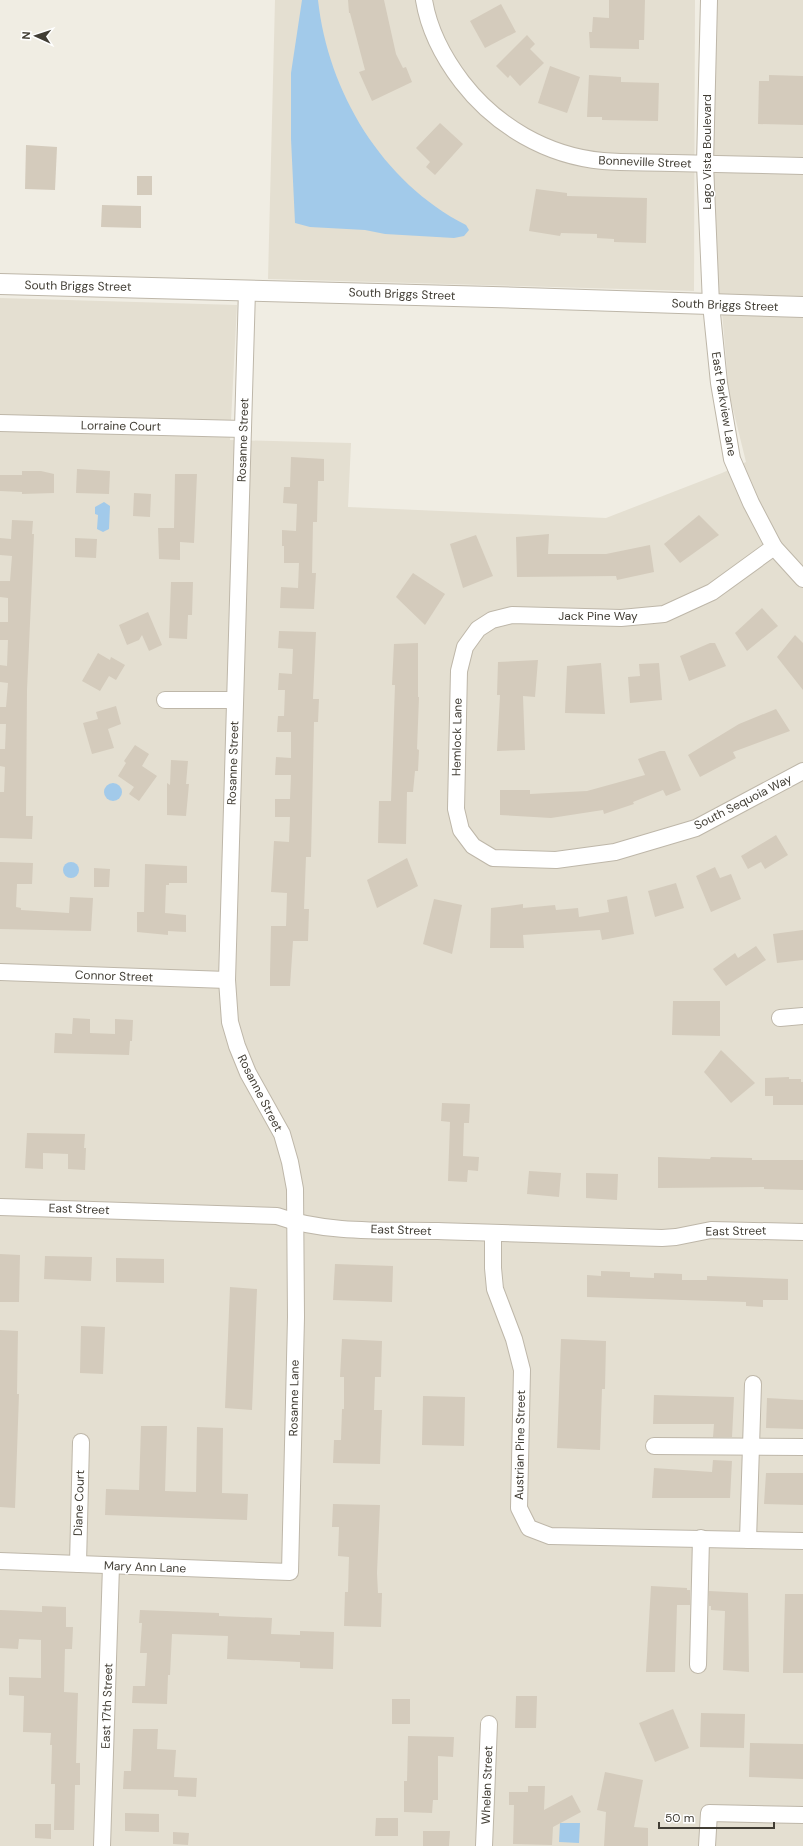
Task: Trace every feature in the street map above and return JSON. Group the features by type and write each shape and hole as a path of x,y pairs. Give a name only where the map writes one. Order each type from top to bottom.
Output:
{"street":[{"name":"Bonneville Street","path":"424,0 432,31 449,65 469,91 503,124 536,143 568,155 602,161 803,166"},
{"name":"Lago Vista Boulevard","path":"709,0 705,164 711,304"},
{"name":"South Briggs Street","path":"0,284 803,307"},
{"name":"Rosanne Street","path":"247,290 227,980 230,1022 236,1046 248,1073 282,1134 287,1151 295,1189 297,1223"},
{"name":"East Parkview Lane","path":"711,304 719,383 732,459 751,503 774,547 803,579"},
{"name":"Lorraine Court","path":"0,423 243,429"},
{"name":"Jack Pine Way","path":"478,629 492,620 512,615 621,618 664,614 712,592 774,547"},
{"name":"Hemlock Lane","path":"473,846 461,830 456,809 458,686 459,671 465,647 478,629"},
{"path":"165,700 235,700"},
{"name":"South Sequoia Way","path":"473,846 493,858 556,860 615,852 696,828 803,771"},
{"name":"Connor Street","path":"0,972 227,980"},
{"path":"780,1018 803,1016"},
{"name":"East Street","path":"0,1207 277,1216 297,1223 319,1227 494,1233 662,1238 676,1237 711,1230 803,1232"},
{"name":"Rosanne Lane","path":"290,1572 297,1223"},
{"name":"Austrian Pine Street","path":"494,1233 493,1268 495,1288 514,1339 522,1370 518,1508 529,1528 550,1536 803,1541"},
{"path":"748,1540 753,1384"},
{"name":"Diane Court","path":"78,1564 81,1442"},
{"path":"654,1446 803,1447"},
{"path":"698,1665 701,1538"},
{"name":"Mary Ann Lane","path":"0,1561 290,1572"},
{"name":"East 17th Street","path":"102,1846 111,1566"},
{"name":"Whelan Street","path":"484,1846 489,1724"},
{"path":"707,1846 709,1813 803,1815"}],"shaded area":[{"path":"275,0 695,0 694,291 268,279"},
{"path":"715,0 803,0 803,299 716,296 713,153"},
{"path":"0,298 237,305 230,440 351,443 348,507 606,518 722,473 746,462 729,393 722,312 803,315 803,1846 0,1846"}],"water":[{"path":"302,0 318,0 324,34 334,68 347,100 364,131 385,159 409,185 436,207 466,225 469,230 464,236 454,238 385,234 365,230 310,227 295,223 291,139 291,73"},
{"path":"104,502 110,506 109,529 103,532 97,529 98,515 95,514 95,507"},
{"path":"113,783 119,786 122,792 119,798 113,801 107,798 104,792 107,786"},
{"path":"71,862 77,864 79,870 77,876 71,878 65,876 63,870 65,864"},
{"path":"560,1823 580,1823 579,1843 559,1842"}],"building":[{"path":"348,0 384,0 396,54 403,68 406,67 412,82 372,101 359,72 365,70 349,13"},
{"path":"609,0 645,0 644,40 639,40 639,49 590,48 589,32 592,32 593,17 609,18"},
{"path":"501,4 516,32 485,48 470,21"},
{"path":"527,35 535,44 530,49 544,63 520,86 510,75 508,78 496,66"},
{"path":"550,66 580,77 567,113 538,103"},
{"path":"589,75 621,77 621,82 659,83 658,121 602,120 602,117 587,117"},
{"path":"769,75 803,76 803,125 758,124 759,81 769,81"},
{"path":"440,123 463,144 435,175 426,167 430,162 416,148"},
{"path":"26,145 57,147 55,190 25,189"},
{"path":"137,176 152,176 152,195 137,195"},
{"path":"536,189 567,193 567,196 647,198 646,243 614,242 614,239 597,238 597,234 561,233 560,236 529,231"},
{"path":"102,205 141,206 141,228 101,227"},
{"path":"291,457 324,459 324,481 318,481 317,522 313,522 312,573 316,573 314,609 280,608 281,587 298,588 299,563 284,563 284,546 282,546 282,530 296,531 297,504 283,503 284,487 290,487"},
{"path":"77,469 110,471 109,494 76,493"},
{"path":"22,471 41,471 54,474 54,493 22,494 22,492 0,491 0,475 22,475"},
{"path":"175,474 197,474 194,543 180,542 180,560 159,559 158,528 174,528"},
{"path":"134,493 151,494 150,517 133,516"},
{"path":"699,515 719,535 680,563 664,544"},
{"path":"12,520 33,521 32,534 34,534 27,690 26,816 33,816 32,839 0,838 0,792 4,792 5,767 0,766 0,749 5,749 6,724 0,724 0,707 6,707 8,683 0,682 0,665 7,666 8,640 0,640 0,622 8,622 8,598 0,597 0,581 10,581 12,556 0,555 0,538 11,539"},
{"path":"549,534 548,554 606,554 650,545 654,572 617,580 616,576 517,577 516,537"},
{"path":"476,535 493,576 463,588 450,544"},
{"path":"75,538 97,539 96,558 75,557"},
{"path":"413,573 445,594 425,625 396,597"},
{"path":"171,582 193,582 192,615 188,615 187,639 169,638"},
{"path":"762,608 778,626 747,651 735,633"},
{"path":"148,612 162,645 149,651 142,635 139,640 127,645 119,625"},
{"path":"279,631 316,632 313,699 319,699 318,722 314,722 311,857 306,857 304,909 309,909 308,941 293,941 290,986 270,986 271,926 286,926 287,893 271,892 274,841 289,842 290,817 275,817 275,799 290,799 291,775 275,775 276,757 291,758 291,732 277,732 278,716 284,716 285,690 278,690 279,673 292,674 293,649 278,648"},
{"path":"795,635 803,643 803,690 777,657"},
{"path":"418,643 418,771 415,771 413,792 407,792 406,844 378,843 379,801 391,801 395,685 392,685 394,644"},
{"path":"710,643 715,643 726,666 689,681 680,656"},
{"path":"98,653 110,660 111,657 125,665 116,680 109,676 100,691 82,681"},
{"path":"538,660 535,697 523,696 525,750 497,751 500,695 497,695 498,662"},
{"path":"601,663 605,714 565,713 567,666"},
{"path":"659,663 662,700 630,703 628,677 640,676 639,664"},
{"path":"116,706 121,724 108,729 114,748 92,754 83,723 98,719 96,712"},
{"path":"776,709 790,731 733,752 736,758 700,777 688,755 739,724"},
{"path":"135,745 149,754 142,766 157,776 139,801 129,794 134,787 118,776 126,763 124,761"},
{"path":"660,751 665,751 681,790 666,796 663,790 633,802 634,804 604,814 603,810 551,818 500,815 500,790 530,790 530,794 587,791 645,775 638,759"},
{"path":"171,760 188,761 186,784 189,784 186,816 167,815 167,783 170,785"},
{"path":"776,835 788,855 765,869 761,862 748,869 741,856"},
{"path":"407,858 418,886 377,908 367,880"},
{"path":"0,862 33,863 32,884 17,884 16,907 21,908 21,910 69,913 70,897 93,898 91,931 0,929"},
{"path":"145,864 187,866 187,883 169,883 169,885 166,885 165,913 186,915 186,932 168,931 168,935 137,932 137,912 144,912"},
{"path":"715,867 720,878 731,874 741,899 711,912 696,876"},
{"path":"94,868 110,869 109,887 94,887"},
{"path":"676,883 684,908 655,917 648,891"},
{"path":"627,896 634,934 602,940 600,930 523,935 524,948 490,948 491,908 523,904 523,908 555,905 556,910 578,908 579,917 609,912 607,900"},
{"path":"434,899 462,905 452,954 423,944"},
{"path":"803,930 803,960 777,963 773,934"},
{"path":"756,946 766,960 726,986 713,969 735,953 738,958"},
{"path":"673,1001 720,1001 720,1036 672,1035"},
{"path":"73,1018 90,1019 90,1033 115,1034 115,1019 133,1020 132,1041 130,1041 129,1055 54,1053 55,1033 72,1034"},
{"path":"721,1050 755,1083 731,1103 704,1072"},
{"path":"789,1077 789,1079 801,1079 801,1082 803,1082 803,1105 773,1105 773,1096 765,1096 765,1078"},
{"path":"442,1103 470,1104 469,1123 464,1123 463,1156 479,1157 478,1171 468,1170 467,1182 448,1181 450,1122 441,1121"},
{"path":"27,1133 85,1134 85,1170 68,1169 68,1154 43,1153 43,1169 25,1168"},
{"path":"658,1157 803,1160 803,1190 764,1189 764,1187 658,1188"},
{"path":"529,1171 561,1173 559,1197 527,1194"},
{"path":"586,1173 618,1174 617,1200 586,1198"},
{"path":"0,1254 20,1255 19,1302 0,1302"},
{"path":"45,1256 92,1257 91,1281 44,1279"},
{"path":"116,1258 164,1259 164,1283 116,1282"},
{"path":"335,1264 393,1266 392,1302 333,1300"},
{"path":"601,1271 630,1272 630,1277 654,1278 654,1273 682,1274 682,1280 707,1280 707,1276 788,1279 788,1300 763,1300 763,1307 746,1306 746,1302 587,1297 587,1275 601,1276"},
{"path":"230,1287 257,1289 252,1410 225,1408"},
{"path":"81,1326 105,1327 103,1374 80,1373"},
{"path":"0,1330 18,1331 17,1394 19,1394 15,1508 0,1507"},
{"path":"342,1339 382,1341 381,1377 375,1377 374,1410 382,1410 380,1464 333,1463 334,1440 341,1440 342,1409 344,1409 344,1377 340,1377"},
{"path":"561,1339 606,1341 605,1389 602,1389 600,1450 557,1448"},
{"path":"654,1395 734,1397 732,1437 713,1437 714,1424 653,1424"},
{"path":"423,1396 465,1397 464,1446 422,1445"},
{"path":"767,1398 803,1400 803,1429 766,1428"},
{"path":"141,1426 167,1426 165,1491 196,1492 197,1427 223,1428 222,1493 248,1494 247,1520 105,1515 106,1489 139,1490"},
{"path":"713,1460 732,1461 730,1498 652,1498 654,1468 712,1472"},
{"path":"766,1473 803,1473 803,1505 764,1504"},
{"path":"333,1504 380,1505 377,1573 378,1593 382,1593 381,1627 344,1626 345,1592 348,1592 349,1557 338,1556 339,1527 332,1527"},
{"path":"651,1586 687,1588 687,1590 690,1590 690,1605 677,1605 675,1672 646,1672"},
{"path":"709,1591 748,1593 749,1672 723,1670 725,1611 711,1610 711,1606 709,1606"},
{"path":"785,1594 803,1594 803,1673 783,1673"},
{"path":"42,1606 66,1607 66,1627 73,1627 72,1649 65,1649 64,1692 78,1693 76,1763 80,1763 80,1785 75,1785 74,1830 54,1830 55,1784 51,1784 51,1733 23,1732 24,1696 9,1695 9,1677 41,1678 41,1640 19,1639 18,1649 0,1648 0,1610 42,1612"},
{"path":"140,1610 219,1613 219,1616 272,1618 271,1634 300,1635 300,1631 334,1632 333,1669 300,1668 300,1662 227,1659 228,1636 172,1634 167,1704 132,1703 133,1686 145,1686 147,1653 140,1653 142,1623 139,1623"},
{"path":"516,1696 537,1696 536,1728 515,1728"},
{"path":"392,1699 410,1699 410,1724 392,1724"},
{"path":"673,1709 689,1748 655,1762 639,1723"},
{"path":"701,1713 745,1714 744,1748 700,1747"},
{"path":"133,1729 158,1729 157,1749 176,1750 174,1777 197,1778 196,1797 178,1796 178,1790 123,1789 124,1771 131,1771"},
{"path":"408,1736 454,1737 453,1757 438,1756 438,1800 433,1800 432,1813 404,1812 404,1781 407,1781"},
{"path":"750,1743 803,1744 803,1779 749,1777"},
{"path":"605,1772 643,1780 634,1827 648,1828 648,1846 604,1846 606,1812 597,1810"},
{"path":"528,1786 545,1786 544,1810 572,1795 581,1812 553,1827 552,1845 513,1844 514,1805 509,1805 509,1792 528,1792"},
{"path":"125,1813 159,1814 159,1832 125,1831"},
{"path":"376,1818 398,1818 398,1836 375,1836"},
{"path":"35,1824 51,1824 51,1839 35,1838"},
{"path":"423,1831 450,1831 449,1846 423,1846"},
{"path":"173,1832 189,1833 188,1845 173,1844"}]}
